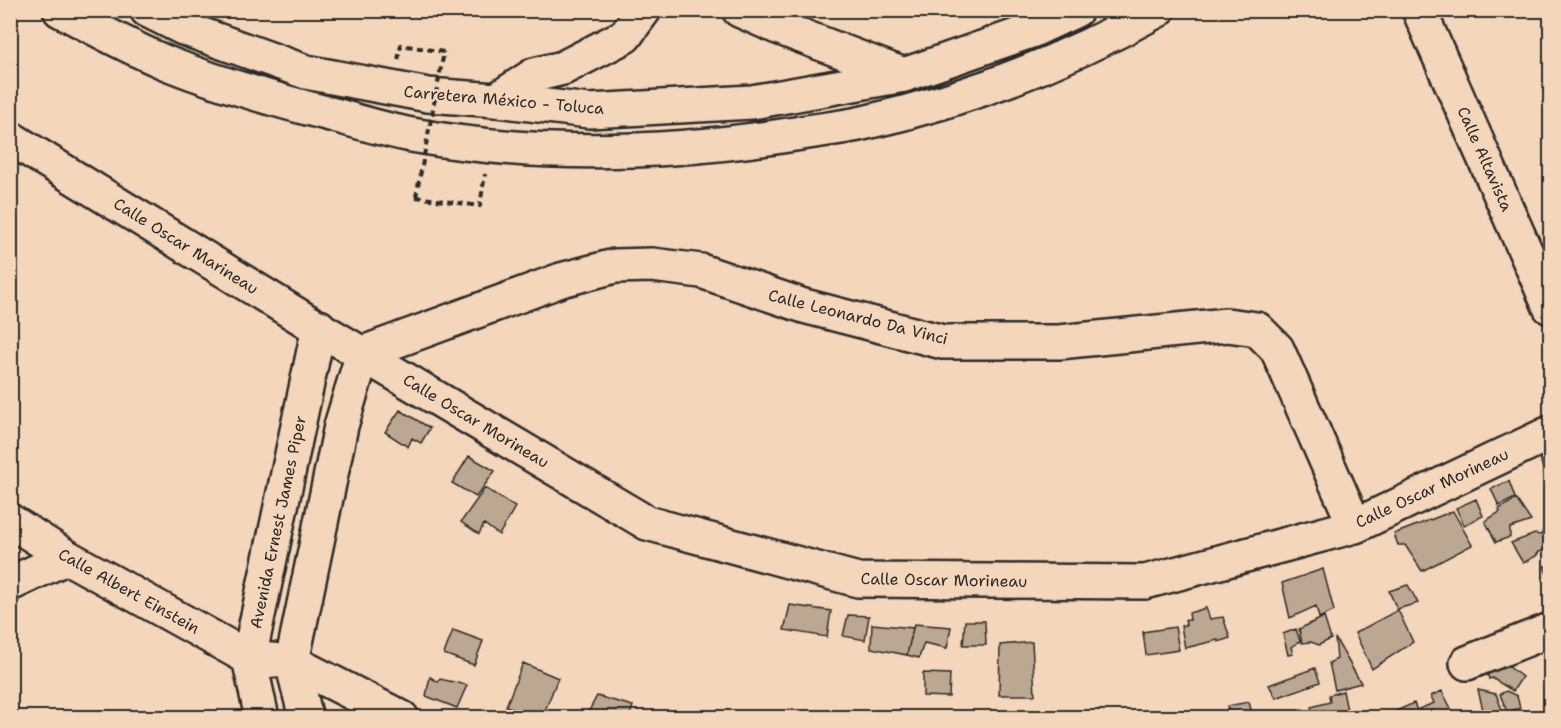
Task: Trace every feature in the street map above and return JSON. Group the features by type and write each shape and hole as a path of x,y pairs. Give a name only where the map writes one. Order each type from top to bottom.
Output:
{"street":[{"path":"60,10 168,63 265,97 410,135 489,146 620,150 692,147 863,123 955,98 1028,72 1112,36 1158,10"},
{"name":"Carretera México - Toluca","path":"147,10 183,28 306,72 428,95 589,111 740,103 904,75 1030,31 1076,10"},
{"path":"496,100 534,75 563,68 625,36 644,10"},
{"path":"739,10 904,75"},
{"name":"Calle Altavista","path":"1419,10 1551,307"},
{"name":"Calle Oscar Marineau","path":"10,138 363,353"},
{"name":"Calle Leonardo Da Vinci","path":"363,353 561,280 615,266 652,265 701,271 804,306 943,342 1059,342 1227,325 1257,329 1277,349 1354,526"},
{"name":"Avenida Ernest James Piper","path":"262,717 249,658 319,327"},
{"path":"306,717 292,662 342,426 363,353"},
{"name":"Calle Oscar Morineau","path":"363,353 647,523 858,580 1146,582 1354,526 1551,433"},
{"name":"Calle Albert Einstein","path":"10,521 68,557 249,658"},
{"path":"10,584 68,557"},
{"path":"1467,663 1551,630"},
{"path":"249,658 292,662 402,717"}],"path":[{"path":"401,45 444,52 416,197 480,206"}],"building":[{"path":"400,410 430,428 421,443 412,438 408,447 385,432"},
{"path":"1550,455 1550,496 1540,458"},
{"path":"469,456 495,471 476,497 452,483"},
{"path":"1509,481 1515,498 1499,506 1491,489"},
{"path":"485,488 515,507 499,535 484,524 479,534 461,522"},
{"path":"1476,499 1483,516 1464,525 1456,508"},
{"path":"1516,499 1531,521 1510,528 1510,537 1496,542 1485,521"},
{"path":"1453,511 1472,545 1422,571 1405,545 1398,545 1394,534"},
{"path":"1550,528 1550,555 1548,556 1547,550 1539,552 1523,563 1511,543 1535,534 1541,535 1544,529"},
{"path":"1550,565 1550,582 1544,566"},
{"path":"1323,569 1334,611 1319,618 1316,606 1290,618 1282,583"},
{"path":"1408,585 1418,603 1397,609 1389,591"},
{"path":"790,605 831,611 827,637 784,630"},
{"path":"1206,608 1210,619 1223,617 1230,638 1185,648 1181,626 1186,625 1185,620 1190,620 1189,613"},
{"path":"1398,610 1413,642 1372,669 1355,633"},
{"path":"848,615 869,616 865,640 843,636"},
{"path":"1324,617 1331,639 1319,645 1311,642 1302,643 1299,629"},
{"path":"965,621 985,621 986,645 963,645"},
{"path":"872,624 913,628 907,655 871,648"},
{"path":"914,624 951,627 947,648 924,643 919,658 907,655"},
{"path":"1175,627 1179,650 1146,655 1143,632"},
{"path":"1296,629 1300,641 1291,647 1293,654 1288,655 1283,634"},
{"path":"453,630 483,641 474,665 444,654"},
{"path":"1335,638 1361,683 1335,690 1329,663 1337,659"},
{"path":"1032,642 1035,695 999,695 1000,645"},
{"path":"523,663 558,678 542,718 533,718 506,706"},
{"path":"1508,666 1522,677 1513,691 1492,678 1489,679 1487,673"},
{"path":"1315,668 1320,682 1276,698 1269,685"},
{"path":"923,673 950,674 949,697 923,696"},
{"path":"430,677 438,682 440,679 467,685 457,708 426,696"},
{"path":"1478,690 1496,694 1504,715 1498,718 1485,718"},
{"path":"1343,691 1348,715 1341,718 1314,718 1311,707 1330,702 1329,695"},
{"path":"1442,691 1456,718 1442,718 1440,714 1432,718 1423,718 1419,709 1434,703 1431,696"},
{"path":"1506,691 1517,696 1520,708 1507,712 1500,694"},
{"path":"597,696 633,706 629,718 585,718"},
{"path":"1249,702 1253,717 1262,718 1231,718 1227,706"},
{"path":"1414,703 1420,718 1396,718 1394,712"}]}
